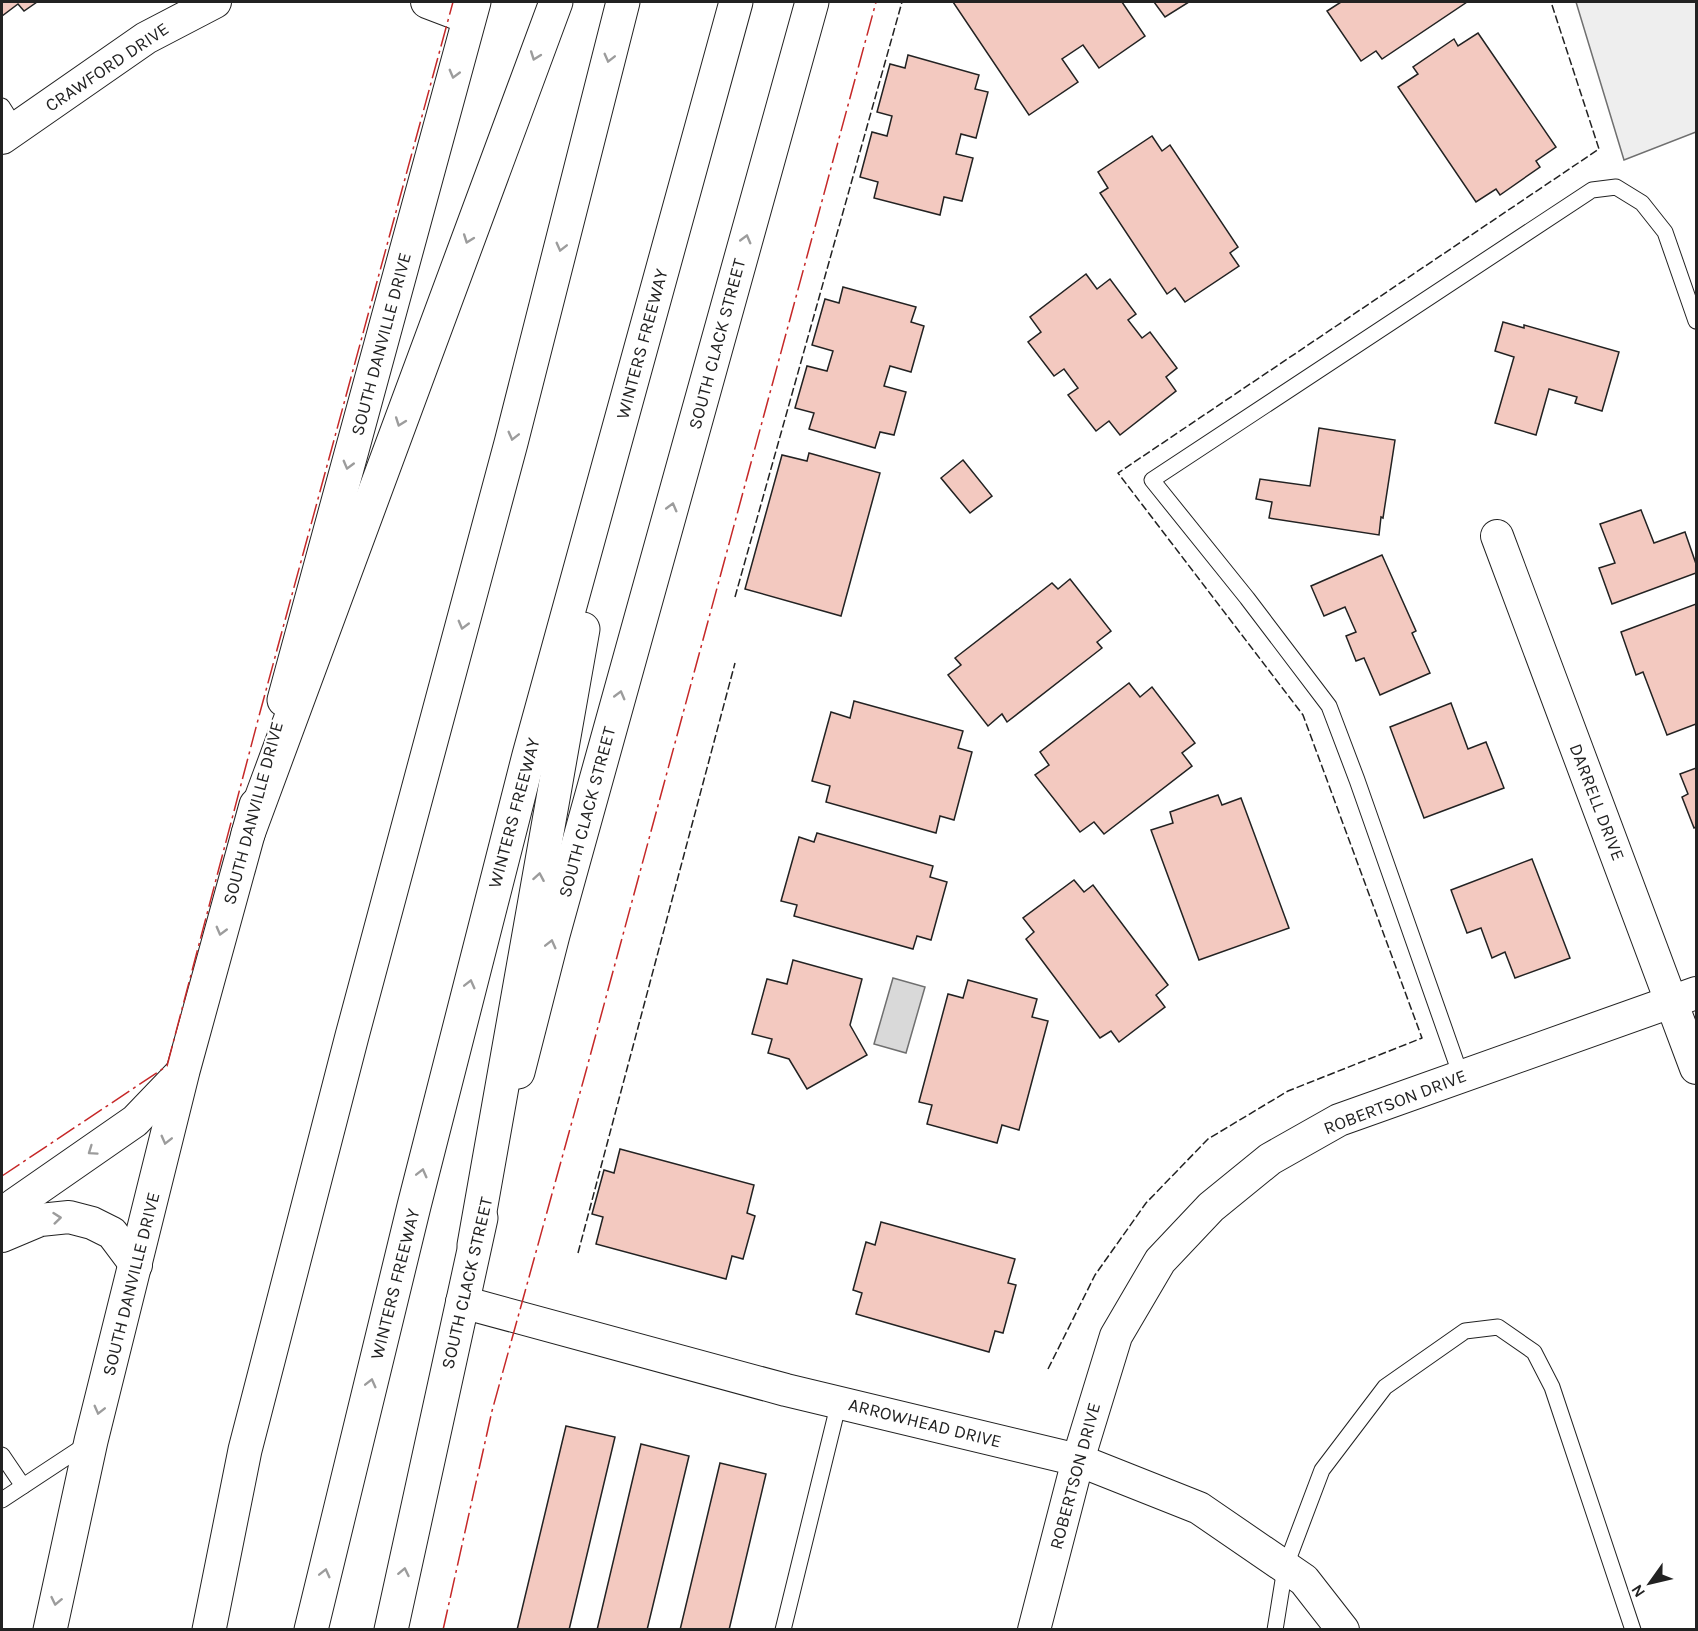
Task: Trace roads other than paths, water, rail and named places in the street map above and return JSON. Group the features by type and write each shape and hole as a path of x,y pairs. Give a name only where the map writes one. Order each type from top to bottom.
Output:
{"main road":[{"path":"248,834 556,2"},
{"path":"209,1629 245,1450 358,1013 511,443 623,2"},
{"name":"WINTERS FREEWAY","path":"311,1629 414,1206 529,755 736,2"},
{"name":"SOUTH CLACK STREET","path":"391,1629 474,1245 553,935 812,2"},
{"name":"SOUTH DANVILLE DRIVE","path":"50,1629 92,1441 183,1071 472,10"},
{"path":"474,1245 619,428"}],"street":[{"name":"CRAWFORD DRIVE","path":"6,124 146,38 215,2"},
{"path":"427,2 472,10"},
{"name":"DARRELL DRIVE","path":"1497,536 1684,997 1696,1068"},
{"name":"ROBERTSON DRIVE","path":"1035,1629 1078,1460 1116,1336 1160,1261 1211,1207 1270,1159 1339,1120 1684,997"},
{"path":"2,1218 14,1205 135,1121 183,1071"},
{"path":"2,1236 40,1220 69,1217 92,1223 112,1233 136,1265"},
{"name":"ARROWHEAD DRIVE","path":"462,1302 765,1384 1078,1460 1199,1508 1304,1580 1343,1629"}],"lane":[{"path":"1461,1076 1358,780 1329,706 1247,598 1152,480 1592,190 1616,187 1642,203 1665,232 1696,321"},
{"path":"1275,1629 1285,1568 1322,1470 1385,1386 1465,1331 1498,1327 1533,1352 1552,1387 1633,1629"},
{"path":"783,1629 838,1402"},
{"path":"2,1500 92,1441"},
{"path":"2,1455 23,1486"}]}
